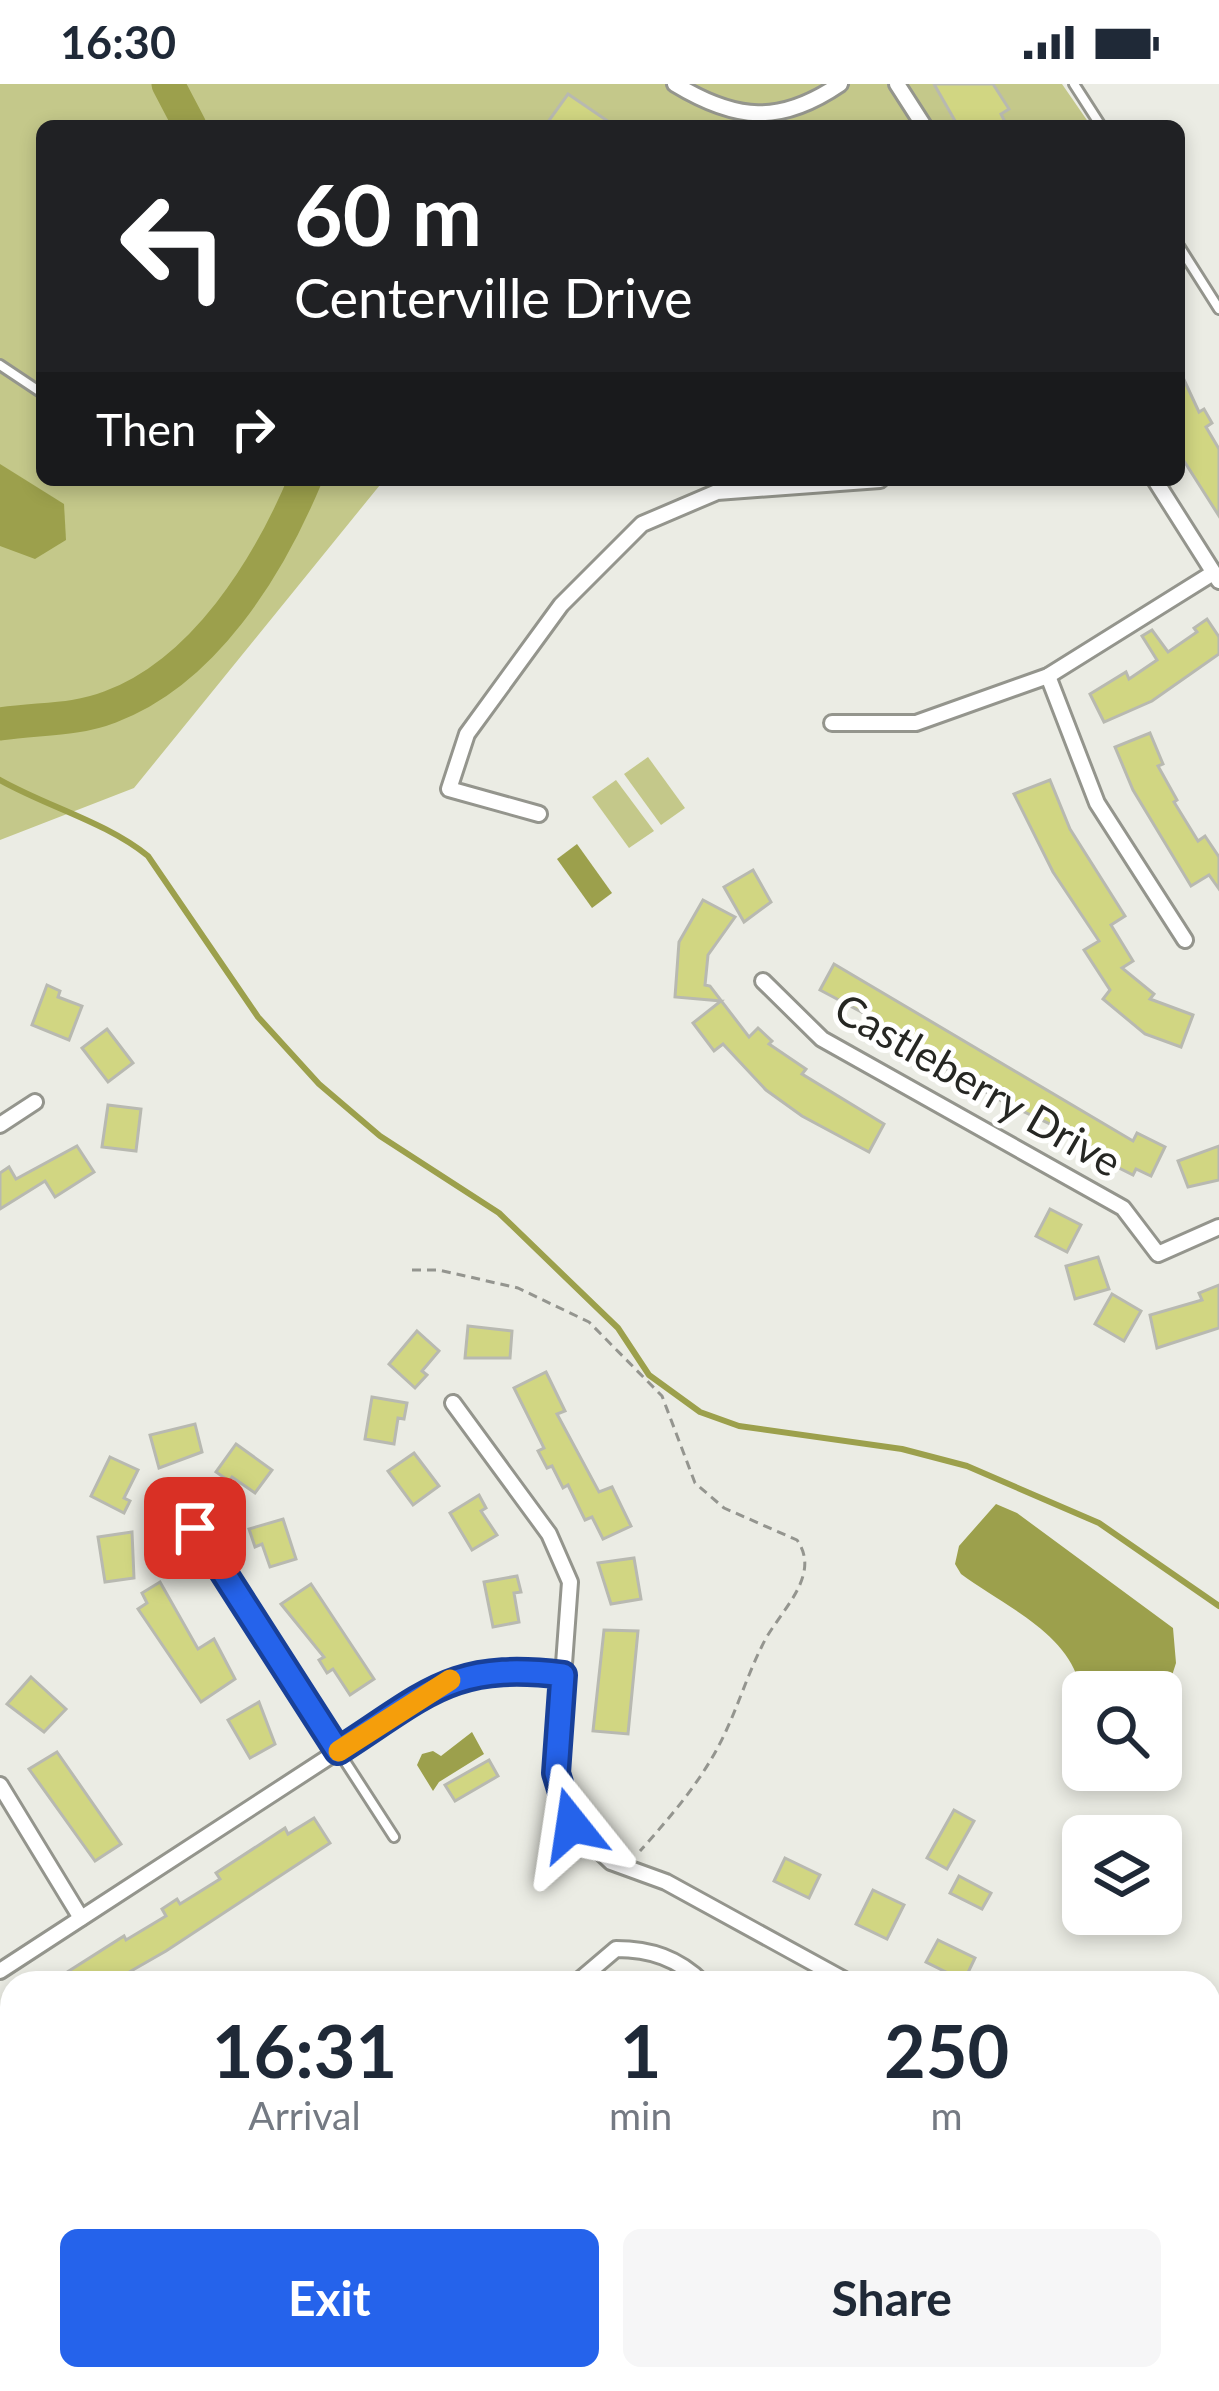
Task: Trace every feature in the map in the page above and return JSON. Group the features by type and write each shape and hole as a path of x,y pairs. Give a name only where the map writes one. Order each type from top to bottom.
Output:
{"street":[{"path":"675,84 729,112 766,115 810,105 840,84"},
{"path":"897,84 920,120"},
{"path":"539,814 449,788 467,734 561,604 620,542 653,518 717,492 798,486"},
{"path":"832,723 916,723 1048,676 1216,577 1159,486"},
{"path":"1048,676 1097,803 1185,940"},
{"name":"Castleberry Drive","path":"764,981 822,1039 1123,1208 1158,1254 1219,1227"},
{"path":"0,1125 35,1102"},
{"path":"453,1403 549,1534 570,1582 556,1773 572,1825 611,1862 666,1882 828,1971"},
{"path":"195,1528 338,1751"},
{"path":"0,1970 447,1680 523,1670 563,1675"},
{"path":"0,1786 81,1918"},
{"path":"590,1971 616,1949 642,1949 670,1958 687,1971"}],"lane":[{"path":"1074,84 1098,120"},
{"path":"1185,256 1219,309"},
{"path":"0,365 36,389"},
{"path":"338,1751 394,1837"}],"path":[{"path":"412,1270 439,1270 518,1288 589,1322 662,1396 695,1483 724,1508 797,1540 804,1550 806,1570 763,1642 724,1736 690,1793 640,1852"}],"shaded area":[{"path":"0,84 1062,84 1087,120 36,120 36,486 379,486 134,788 0,840"},
{"path":"0,464 64,504 66,540 35,559 0,546"},
{"path":"648,757 685,808 661,825 624,774"},
{"path":"616,780 654,831 629,848 592,797"},
{"path":"577,844 612,893 592,908 557,859"},
{"path":"996,1504 1017,1513 1173,1628 1173,1671 1074,1671 1044,1632 961,1574 955,1564 959,1546"},
{"path":"472,1732 484,1754 439,1782 433,1791 417,1765 422,1754 433,1751 441,1756"}],"building":[{"path":"934,84 993,84 1009,109 1001,114 1004,120 955,120"},
{"path":"568,94 606,120 549,120"},
{"path":"1185,382 1199,412 1204,409 1212,423 1206,427 1219,449 1219,516 1185,463"},
{"path":"1207,619 1219,637 1219,654 1152,701 1104,722 1090,694 1126,672 1129,679 1157,660 1142,636 1152,630 1168,652"},
{"path":"1150,733 1174,802 1198,841 1205,836 1219,857 1219,889 1209,875 1191,886 1133,790 1115,747"},
{"path":"1050,780 1070,829 1125,916 1111,925 1133,961 1122,968 1154,994 1150,999 1193,1015 1181,1047 1145,1034 1103,999 1110,990 1084,950 1099,941 1053,872 1014,794"},
{"path":"753,870 771,902 744,922 724,887"},
{"path":"703,900 735,917 708,955 705,985 710,986 749,1037 758,1028 772,1041 769,1044 806,1069 802,1074 884,1124 869,1152 802,1116 766,1090 723,1044 714,1051 693,1023 721,1001 675,997 679,942"},
{"path":"834,964 1133,1141 1137,1133 1165,1147 1151,1176 1119,1168 1079,1144 1082,1139 1003,1102 931,1060 933,1056 884,1024 820,990"},
{"path":"47,985 60,991 58,997 82,1006 69,1040 32,1025"},
{"path":"107,1029 133,1063 108,1082 82,1048"},
{"path":"108,1105 141,1109 136,1151 102,1147"},
{"path":"77,1146 94,1172 55,1197 45,1181 0,1209 0,1173 9,1167 16,1179"},
{"path":"1219,1146 1219,1180 1188,1187 1178,1161"},
{"path":"1050,1209 1081,1225 1067,1252 1036,1236"},
{"path":"1098,1257 1109,1289 1075,1299 1066,1266"},
{"path":"1219,1285 1219,1328 1157,1348 1150,1315 1202,1300 1199,1293"},
{"path":"1112,1294 1141,1311 1124,1341 1095,1324"},
{"path":"468,1326 512,1331 510,1358 465,1358"},
{"path":"417,1331 439,1351 415,1388 389,1364"},
{"path":"546,1372 565,1411 557,1414 599,1492 612,1487 631,1526 603,1539 592,1517 585,1520 568,1485 563,1488 552,1466 547,1468 538,1451 544,1448 514,1388"},
{"path":"372,1397 407,1403 404,1419 398,1418 394,1444 365,1439"},
{"path":"195,1424 202,1452 159,1468 150,1435"},
{"path":"236,1444 272,1470 255,1493 216,1472"},
{"path":"414,1453 439,1486 413,1505 388,1471"},
{"path":"110,1457 138,1470 124,1498 130,1501 124,1513 91,1496"},
{"path":"479,1495 486,1508 481,1511 497,1535 472,1550 450,1513"},
{"path":"283,1519 296,1559 270,1567 262,1544 255,1547 249,1529"},
{"path":"132,1532 134,1578 105,1582 98,1537"},
{"path":"634,1558 641,1599 611,1604 598,1563"},
{"path":"517,1576 521,1592 514,1593 519,1622 493,1627 484,1582"},
{"path":"160,1582 198,1649 214,1639 235,1679 201,1702 138,1609 147,1603 142,1593"},
{"path":"311,1584 374,1679 350,1695 333,1669 327,1673 319,1660 324,1657 281,1604"},
{"path":"604,1630 638,1631 628,1734 593,1731"},
{"path":"31,1677 66,1709 44,1732 7,1704"},
{"path":"259,1702 275,1744 250,1758 228,1720"},
{"path":"57,1752 121,1844 95,1861 29,1769"},
{"path":"489,1760 498,1776 455,1801 445,1785"},
{"path":"954,1810 974,1821 947,1869 927,1858"},
{"path":"314,1818 330,1843 131,1971 69,1971 166,1916 162,1909 177,1899 180,1904 220,1879 216,1873 285,1828 288,1834"},
{"path":"785,1858 820,1875 809,1898 774,1881"},
{"path":"959,1876 991,1893 982,1909 950,1893"},
{"path":"873,1890 904,1905 887,1939 856,1924"},
{"path":"938,1940 975,1958 969,1971 944,1971 926,1962"}],"waterway":[{"path":"168,84 187,120"},
{"path":"0,724 96,712 144,691 175,669 203,643 252,581 302,486"},
{"path":"0,780 114,834 148,856 258,1017 319,1084 380,1136 499,1213 618,1328 649,1375 700,1412 739,1426 902,1449 967,1466 1099,1523 1219,1606"}],"slow traffic":[{"path":"339,1751 450,1680"}],"route":[{"path":"195,1528 338,1751 447,1680 523,1670 563,1675 556,1773 572,1825"}]}
